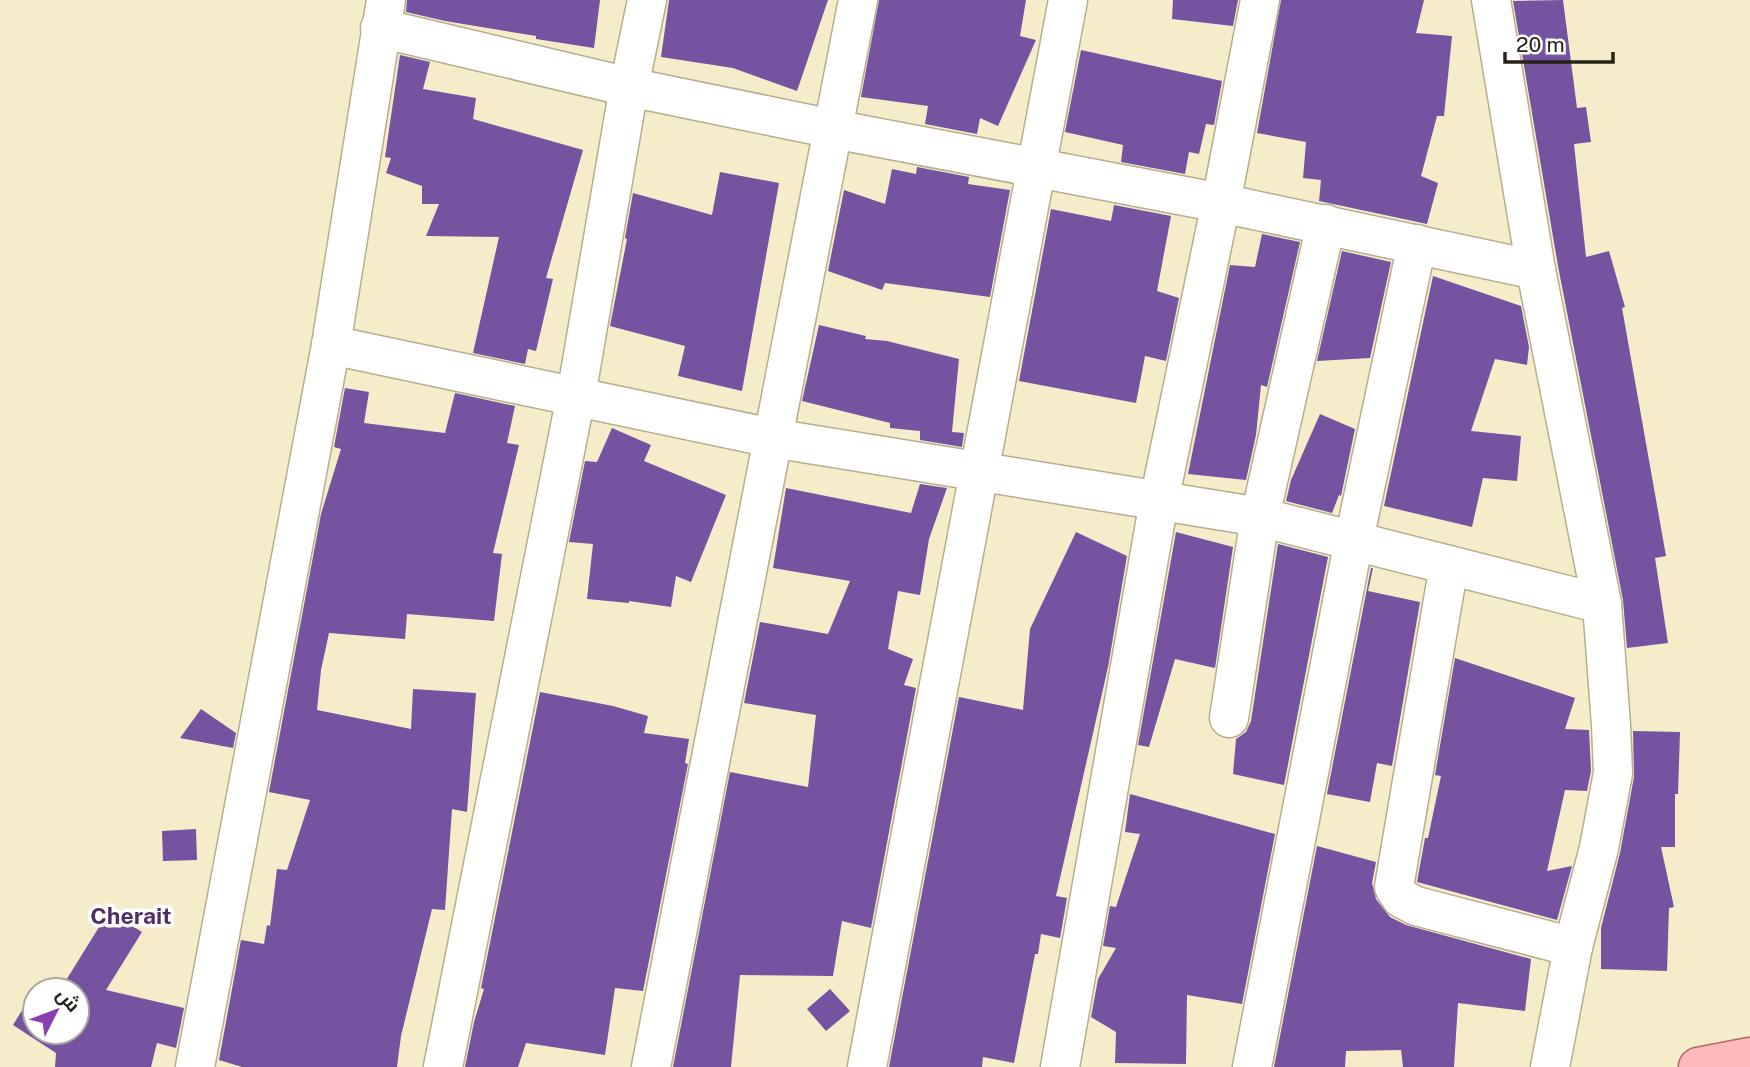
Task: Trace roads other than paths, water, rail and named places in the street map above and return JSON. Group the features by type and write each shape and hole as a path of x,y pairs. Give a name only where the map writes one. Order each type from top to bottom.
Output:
{"main road":[{"path":"1698,1067 1750,1057"}],"street":[{"path":"443,1067 576,396 629,87 647,0"},
{"path":"651,1067 858,0"},
{"path":"867,1067 1068,0"},
{"path":"1060,1067 1159,501 1260,0"},
{"path":"1491,0 1536,270 1602,604 1613,773 1599,848 1573,947 1550,1067"},
{"path":"195,1067 331,345 383,14 629,87 1326,224 1536,270"},
{"path":"1229,718 1260,517 1326,224"},
{"path":"1252,1067 1354,540 1417,244"},
{"path":"331,345 772,438 1260,517 1602,604"},
{"path":"1449,565 1394,887 1401,898 1416,906 1573,947"}],"district":[{"name":"Cherait","path":"131,915"}]}
